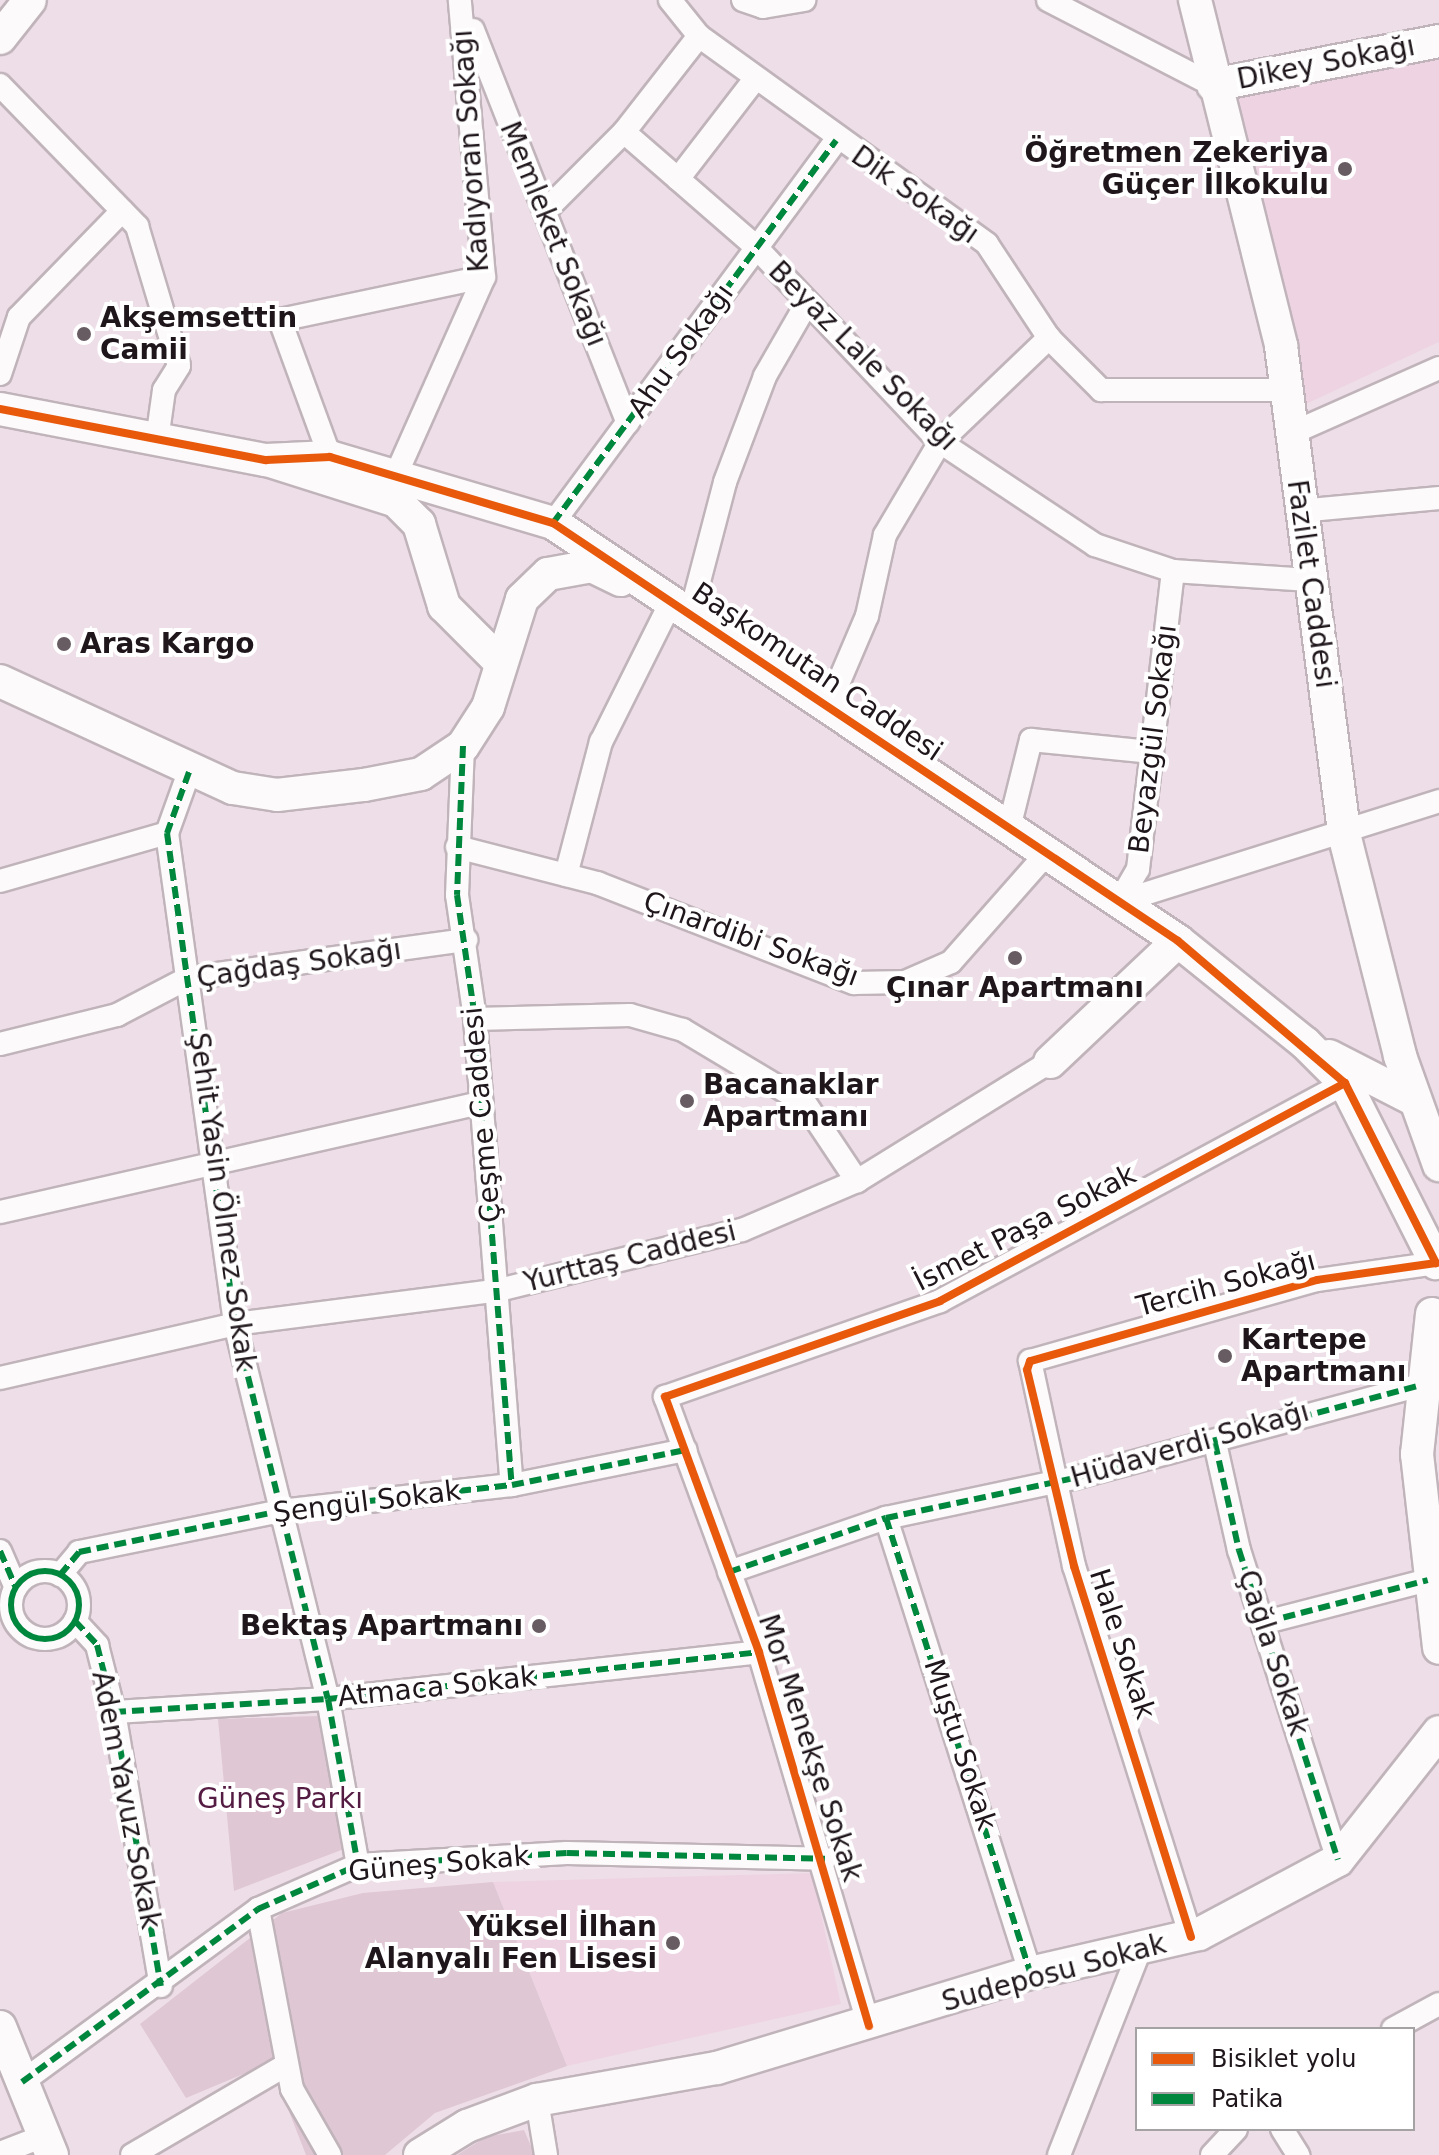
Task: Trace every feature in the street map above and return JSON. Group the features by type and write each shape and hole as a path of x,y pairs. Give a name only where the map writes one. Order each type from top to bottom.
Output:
{"street":[{"path":"0,38 30,0"},
{"name":"Memleket Sokağı","path":"461,0 628,423"},
{"name":"Kadıyoran Sokağı","path":"395,477 484,277 461,0"},
{"name":"Dik Sokağı","path":"670,0 699,36 836,140 987,244 1049,338 1101,390 1287,390"},
{"path":"743,0 763,7 804,0"},
{"path":"1048,0 1213,85"},
{"name":"Fazilet Caddesi","path":"1195,0 1287,390 1299,511 1344,834 1415,1100 1439,1165"},
{"path":"545,211 624,132 699,36"},
{"name":"Dikey Sokağı","path":"1213,85 1439,41"},
{"path":"678,179 755,79"},
{"path":"0,85 137,226 174,332 179,366 164,390 157,440"},
{"name":"Beyaz Lale Sokağı","path":"624,132 755,246 940,442 1095,545 1173,571 1310,580"},
{"name":"Ahu Sokağı","path":"553,523 836,140"},
{"path":"0,374 19,317 122,211"},
{"path":"330,457 280,320 484,277"},
{"path":"566,875 601,742 681,607 765,376 807,303"},
{"path":"829,705 867,616 885,535 940,442 1049,338"},
{"path":"1290,434 1439,368"},
{"name":"Başkomutan Caddesi","path":"0,409 266,460 330,457 553,523 1178,941 1305,1043 1345,1083 1438,1260"},
{"path":"266,460 396,501 419,524 444,606 500,662"},
{"path":"1299,511 1439,498"},
{"path":"0,681 189,772 277,795 318,792 421,774 463,746 488,707 522,599 548,574 592,566 681,607"},
{"name":"Beyazgül Sokağı","path":"1119,902 1138,869 1173,571"},
{"path":"1009,828 1031,740 1152,752"},
{"name":"Çeşme Caddesi","path":"463,746 457,847 475,1019 477,1104 499,1290 512,1485"},
{"name":"Şehit Yasin Ölmez Sokak","path":"189,772 167,833 235,1324 328,1699 358,1865"},
{"path":"1119,902 1344,834 1439,801"},
{"path":"0,881 167,833"},
{"name":"Çınardibi Sokağı","path":"457,847 566,875 854,983 905,982 951,962 1047,853"},
{"name":"Çağdaş Sokağı","path":"0,1044 117,1015 188,978 466,940"},
{"name":"Yurttaş Caddesi","path":"0,1378 235,1324 499,1290 742,1230 857,1181 1050,1062 1178,941"},
{"path":"475,1019 630,1015 683,1030 805,1103 857,1181"},
{"name":"Başkomutan Caddesi","path":"1305,1043 1415,1100"},
{"name":"İsmet Paşa Sokak","path":"665,1397 940,1301 1345,1083"},
{"path":"0,1212 213,1158 477,1104"},
{"path":"1438,1260 1436,1322 1420,1385 1417,1454 1428,1580 1439,1648"},
{"name":"Tercih Sokağı","path":"1030,1361 1317,1280 1438,1260"},
{"name":"Hale Sokak","path":"1030,1361 1074,1566 1191,1937"},
{"name":"Hüdaverdi Sokağı","path":"729,1572 886,1518 1056,1482 1215,1443 1420,1385"},
{"name":"Mor Menekşe Sokak","path":"665,1397 759,1652 825,1859 869,2026"},
{"name":"Çağla Sokak","path":"1215,1443 1239,1550 1266,1622 1338,1860"},
{"name":"Şengül Sokak","path":"60,1575 79,1552 280,1511 512,1485 685,1450"},
{"name":"Muştu Sokak","path":"886,1518 1030,1973"},
{"path":"0,1551 16,1588 13,1619 28,1635 60,1636 75,1621"},
{"path":"16,1588 40,1571 60,1575"},
{"name":"Adem Yavuz Sokak","path":"60,1575 79,1600 75,1621 97,1645 114,1712 161,1986"},
{"path":"1266,1622 1428,1580"},
{"name":"Atmaca Sokak","path":"114,1712 328,1699 759,1652"},
{"name":"Sudeposu Sokak","path":"420,2155 467,2126 537,2100 717,2068 869,2026 1030,1973 1139,1952 1191,1937 1265,1905 1338,1860 1439,1732"},
{"name":"Güneş Sokak","path":"22,2082 161,1986 258,1909 358,1865 567,1853 825,1859"},
{"path":"258,1909 286,2065 330,2155"},
{"path":"1059,2155 1139,1952"},
{"path":"1397,2027 1439,2004"},
{"path":"0,2027 48,2145 0,2153"},
{"path":"132,2155 286,2065"},
{"path":"537,2100 546,2155"},
{"path":"1212,2155 1234,2131"},
{"path":"1283,2131 1298,2155"}],"shaded area":[{"name":"Öğretmen Zekeriya Güçer İlkokulu","path":"1439,57 1439,342 1306,404 1230,91"},
{"name":"Yüksel İlhan Alanyalı Fen Lisesi","path":"812,1873 841,2004 567,2066 493,1882"}],"green space":[{"name":"Güneş Parkı","path":"318,1716 344,1849 234,1891 218,1719"},
{"path":"493,1882 567,2066 435,2113 385,2155 306,2155 270,2063 186,2098 140,2024 282,1913 363,1893"},
{"path":"524,2130 535,2155 457,2155 486,2137"}],"marked path":[{"path":"553,523 836,140"},
{"path":"463,746 457,895 475,1019 512,1485"},
{"path":"189,772 167,833 235,1324 328,1699 358,1865"},
{"path":"729,1572 886,1518 1074,1478 1420,1385"},
{"path":"1215,1443 1239,1550 1338,1860"},
{"path":"60,1575 79,1552 280,1511 512,1485 685,1450"},
{"path":"886,1518 1030,1973"},
{"path":"0,1551 16,1588"},
{"path":"45,1571 69,1581 79,1605 69,1629 45,1639 21,1629 11,1605 21,1581 45,1571"},
{"path":"1266,1622 1428,1580"},
{"path":"75,1621 97,1645 114,1712 161,1986"},
{"path":"114,1712 328,1699 759,1652"},
{"path":"22,2082 258,1909 358,1865 567,1853 825,1859"}],"cycle path":[{"path":"0,409 266,460 330,457 553,523 1178,941 1345,1083 1436,1263 1317,1280 1030,1361 1027,1370 1074,1566 1191,1937"},
{"path":"869,2026 759,1652 665,1397 940,1301 1345,1083"}],"place":[{"name":"Öğretmen Zekeriya Güçer İlkokulu","path":"1345,169"},
{"name":"Akşemsettin Camii","path":"84,334"},
{"name":"Aras Kargo","path":"64,644"},
{"name":"Çınar Apartmanı","path":"1015,958"},
{"name":"Bacanaklar Apartmanı","path":"687,1101"},
{"name":"Kartepe Apartmanı","path":"1225,1356"},
{"name":"Bektaş Apartmanı","path":"539,1626"},
{"name":"Yüksel İlhan Alanyalı Fen Lisesi","path":"673,1943"}]}
